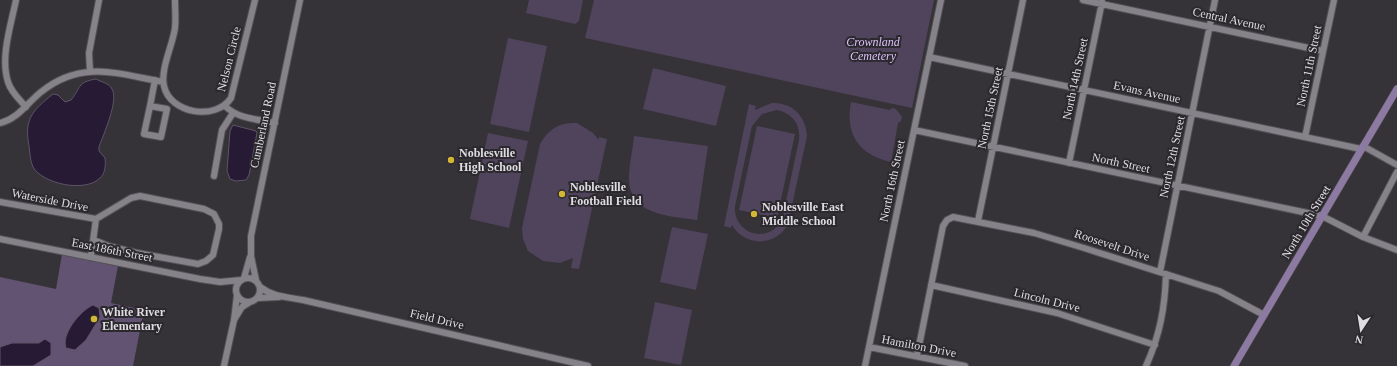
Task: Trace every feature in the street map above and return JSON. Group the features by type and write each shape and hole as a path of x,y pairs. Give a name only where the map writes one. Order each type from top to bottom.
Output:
{"main road":[{"name":"North 10th Street","path":"1234,366 1397,89"}],"street":[{"path":"16,0 6,52 6,72 10,87 26,107"},
{"path":"90,71 89,53 99,0"},
{"path":"0,123 11,119 51,84 68,76 90,71 120,72 164,82 175,27 175,0"},
{"name":"Nelson Circle","path":"164,82 170,98 184,108 209,111 225,106 233,93 244,40 255,0"},
{"name":"Cumberland Road","path":"256,280 251,256 251,236 300,0"},
{"name":"North 16th Street","path":"865,366 940,0"},
{"name":"North 15th Street","path":"978,221 1023,0"},
{"name":"Central Avenue","path":"1083,0 1102,2 1323,51"},
{"name":"North 12th Street","path":"1146,366 1155,345 1162,320 1163,273 1177,186 1215,0"},
{"name":"North 11th Street","path":"1305,137 1334,0"},
{"name":"North 14th Street","path":"1068,163 1102,2"},
{"name":"Evans Avenue","path":"929,57 1362,148 1397,165"},
{"path":"150,106 167,109 160,137 144,134 155,80"},
{"path":"225,106 233,113 274,123"},
{"path":"214,176 222,130 233,113"},
{"name":"North Street","path":"914,130 1322,216 1363,237 1397,250"},
{"path":"1363,237 1397,172"},
{"path":"91,256 96,219 130,198 140,196 210,211 217,220 219,228 213,255 206,261 198,264 129,251 108,246 94,240"},
{"name":"Waterside Drive","path":"0,202 96,219"},
{"name":"Roosevelt Drive","path":"931,285 943,226 947,220 955,217 1034,233 1163,273 1219,291 1264,315"},
{"name":"East 186th Street","path":"0,239 220,282 242,279"},
{"name":"Cumberland Road","path":"242,279 251,256"},
{"path":"224,366 234,320 236,293 242,279 256,280 260,286 272,294 281,297"},
{"name":"East 186th Street","path":"220,282 236,293"},
{"path":"917,356 931,285"},
{"name":"Lincoln Drive","path":"931,285 1057,313 1155,345"},
{"path":"258,298 260,295 260,286"},
{"path":"236,293 242,301 250,302"},
{"path":"234,320 242,307 258,298 275,299 281,297"},
{"name":"Field Drive","path":"281,297 318,303 588,366"},
{"name":"Hamilton Drive","path":"870,347 965,366"}],"green space":[{"path":"529,0 583,0 579,21 575,24 526,13"},
{"name":"Crownland Cemetery","path":"594,0 934,0 912,108 585,38"},
{"path":"508,38 547,46 529,132 490,124"},
{"path":"653,68 726,86 716,126 643,109"},
{"path":"851,102 890,110 892,108 896,109 902,117 901,121 898,123 891,162 870,154 857,142 850,124"},
{"path":"772,103 779,103 792,108 804,122 807,136 788,224 783,232 776,237 760,241 745,237 732,225 731,228 724,226 749,104 756,106 755,110","holes":["777,110 782,111 794,120 799,129 799,140 782,220 776,228 768,232 760,234 752,233 740,224 736,216 735,206 752,126 762,114"]},
{"path":"577,123 593,133 599,140 599,137 607,139 579,269 571,268 573,258 560,263 543,261 528,251 523,239 522,228 540,144 543,138 551,130 560,125"},
{"path":"757,126 795,134 777,218 739,210"},
{"path":"488,133 528,141 509,228 470,219"},
{"path":"634,136 708,146 697,220 663,215 643,206 636,200 631,190 629,178"},
{"path":"672,227 708,234 696,290 660,282"},
{"path":"655,302 692,310 681,365 644,358"}],"shaded area":[{"path":"96,79 109,85 114,94 107,127 99,147 99,151 105,158 103,174 93,183 75,186 55,182 46,178 38,173 31,162 28,129 31,116 53,94 58,95 65,102 71,100 82,84"},
{"path":"233,125 256,131 257,133 249,175 246,180 236,181 230,179 227,171 230,131"},
{"name":"White River Elementary","path":"62,254 118,266 111,303 144,310 133,366 0,366 0,277 56,289"},
{"path":"93,305 99,308 100,317 86,340 75,350 66,348 66,336 69,330 77,318"},
{"path":"45,339 51,343 51,355 33,366 0,366 0,347 12,343 39,343"}],"place":[{"name":"Noblesville High School","path":"451,160"},
{"name":"Noblesville Football Field","path":"562,194"},
{"name":"Noblesville East Middle School","path":"754,214"},
{"name":"White River Elementary","path":"94,319"}]}
